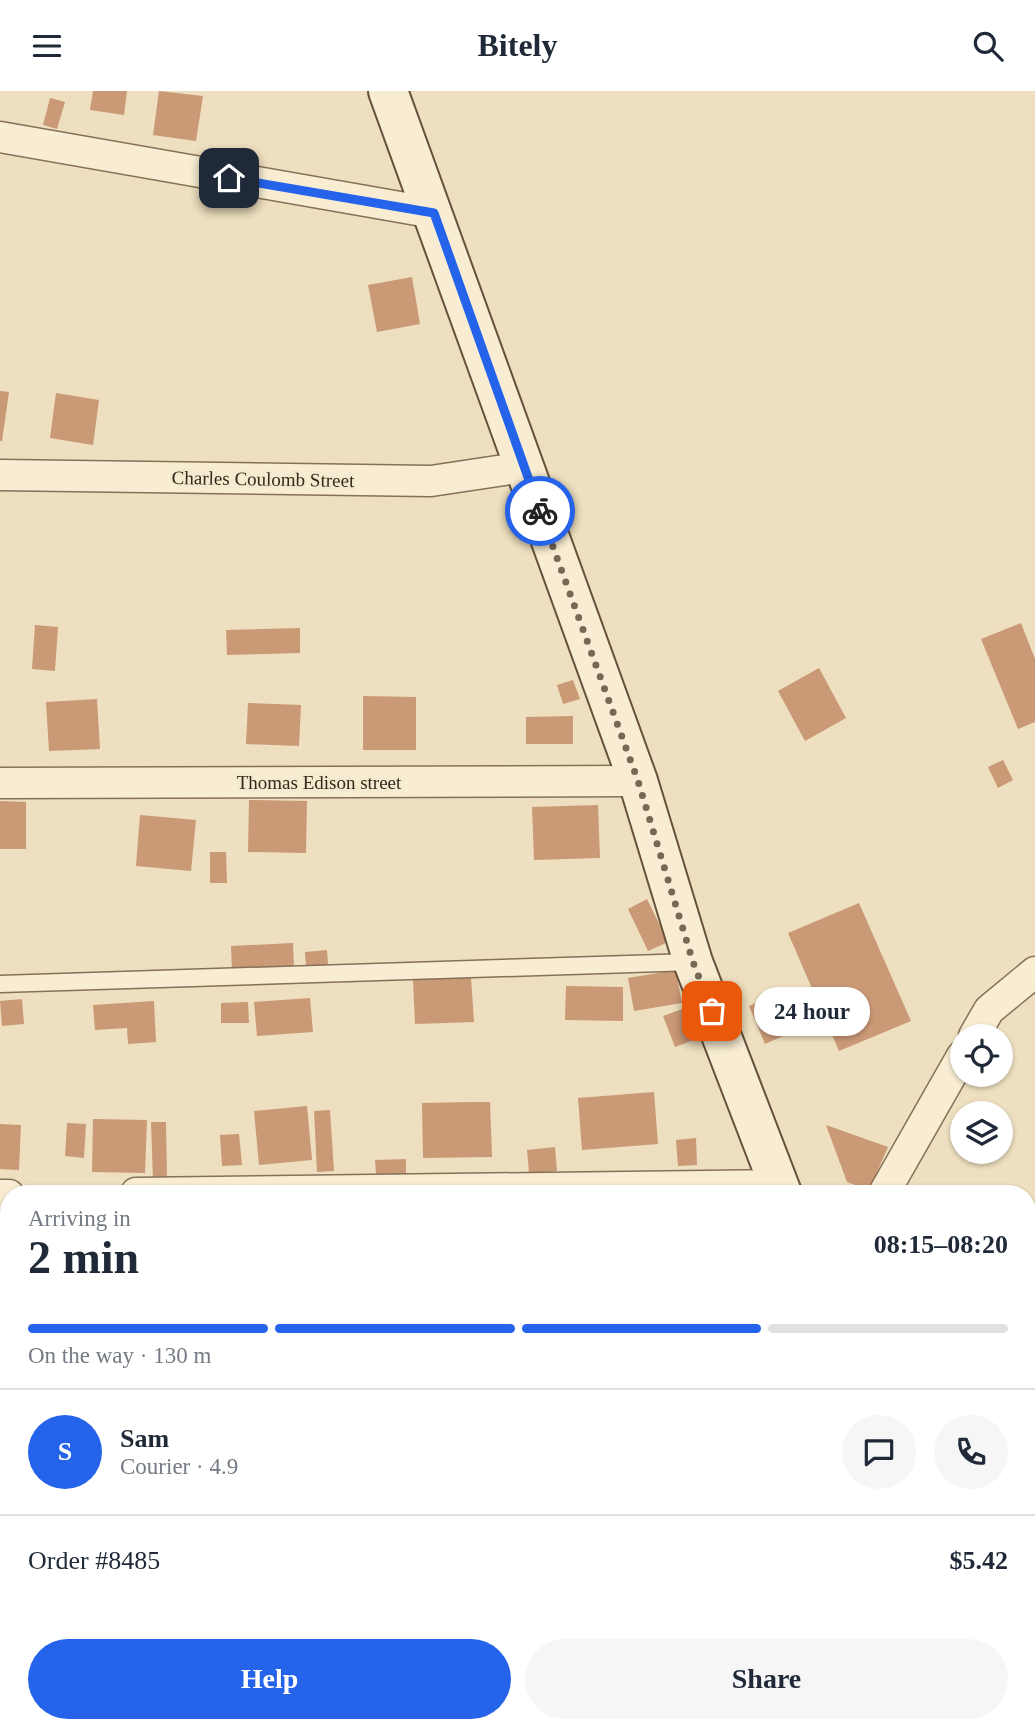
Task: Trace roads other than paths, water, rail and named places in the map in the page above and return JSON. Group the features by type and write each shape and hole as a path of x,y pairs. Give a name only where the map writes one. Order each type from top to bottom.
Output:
{"main road":[{"path":"388,91 638,781 693,962 779,1185"}],"street":[{"path":"0,137 434,213"},
{"name":"Charles Coulomb Street","path":"0,475 431,481 524,467"},
{"name":"Thomas Edison street","path":"0,783 638,781"},
{"path":"981,1024 989,1010 1035,972"},
{"path":"889,1185 950,1077"}],"lane":[{"path":"0,984 693,962"}],"place":[{"name":"24 hour","path":"712,1011"}]}
